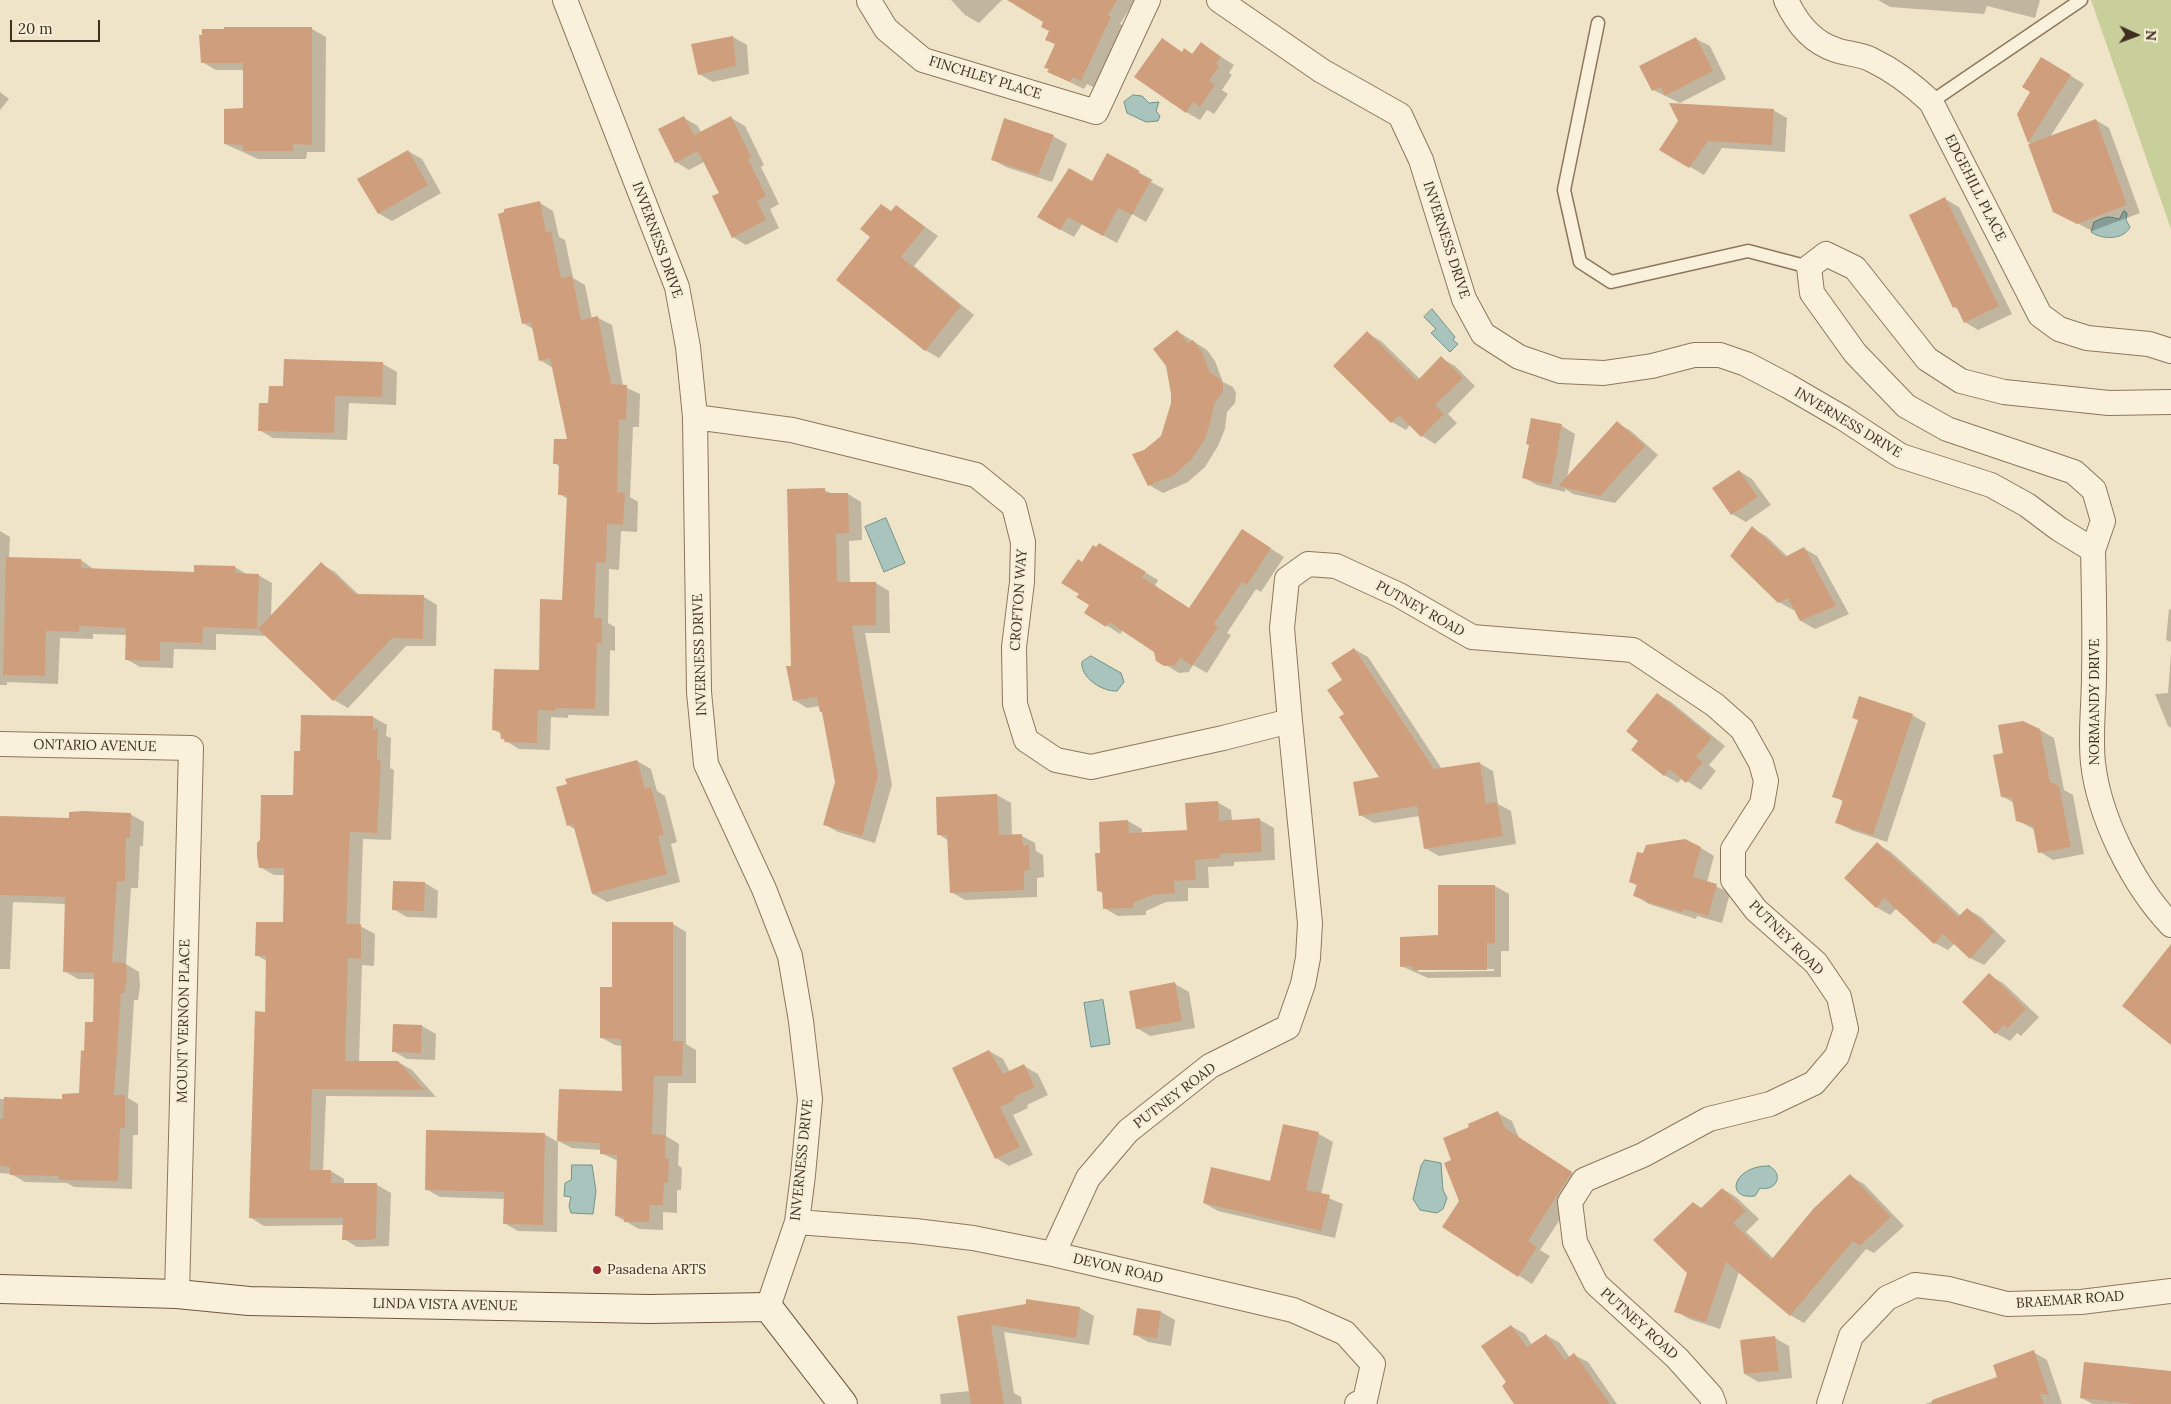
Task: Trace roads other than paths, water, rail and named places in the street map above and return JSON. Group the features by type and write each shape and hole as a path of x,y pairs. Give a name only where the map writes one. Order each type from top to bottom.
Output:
{"main road":[{"name":"LINDA VISTA AVENUE","path":"0,1289 177,1294 265,1302 649,1309 768,1307"},
{"path":"768,1307 843,1404"}],"street":[{"name":"INVERNESS DRIVE","path":"565,0 677,287 688,347 695,418 699,692 706,764 764,889 790,956 801,1022 810,1099 797,1222 768,1307"},
{"name":"FINCHLEY PLACE","path":"869,1 886,29 923,60 1096,112 1148,0"},
{"name":"INVERNESS DRIVE","path":"1219,0 1322,71 1400,116 1420,160 1464,299 1483,334 1519,358 1560,371 1604,372 1652,366 1694,355 1720,354 1746,364 1788,386 1843,418 1901,456 1991,485 2027,505 2059,529 2093,550"},
{"name":"EDGEHILL PLACE","path":"1786,0 1792,14 1811,37 1833,49 1870,59 1904,77 1931,102 2040,315 2059,329 2088,338 2150,344 2171,351"},
{"path":"2093,550 2103,521 2094,490 2074,472 1948,429 1906,406 1855,353 1812,293 1809,267 1826,254 1855,268 1927,359 1961,381 2004,392 2109,403 2171,402"},
{"name":"CROFTON WAY","path":"695,418 792,430 976,475 1014,506 1023,542 1022,582 1014,647 1015,704 1026,740 1056,760 1091,767 1223,738 1282,722"},
{"name":"NORMANDY DRIVE","path":"2093,550 2095,634 2093,762 2102,806 2130,868 2158,911 2171,925"},
{"name":"PUTNEY ROAD","path":"1052,1254 1088,1178 1128,1131 1210,1066 1288,1027 1303,984 1308,958 1310,924 1282,722 1282,628 1287,578 1308,564 1336,566 1399,594 1472,637 1633,650 1715,705 1742,729 1761,763 1766,782 1762,804 1733,849 1733,880 1756,910 1816,963 1839,997 1846,1029 1837,1056 1814,1083 1770,1104 1709,1119 1643,1156 1584,1180 1570,1202 1575,1242 1596,1284 1677,1358 1711,1396 1714,1404"},
{"name":"ONTARIO AVENUE","path":"0,744 191,748"},
{"name":"MOUNT VERNON PLACE","path":"177,1294 191,748"},
{"name":"DEVON ROAD","path":"797,1222 916,1231 973,1238 1052,1254 1293,1310 1345,1332 1374,1364 1365,1400 1357,1404"},
{"name":"BRAEMAR ROAD","path":"1830,1404 1851,1336 1887,1298 1915,1285 1948,1290 2007,1304 2081,1302 2171,1291"}],"lane":[{"path":"1931,102 2081,0"},
{"path":"1598,23 1564,190 1580,262 1611,282 1748,251 1809,267"}],"water":[{"path":"1133,95 1142,96 1149,103 1159,102 1156,111 1160,116 1158,121 1146,122 1127,113 1124,102"},
{"path":"2124,211 2127,213 2126,220 2130,227 2123,234 2107,237 2091,232 2094,222 2107,217 2119,219"},
{"path":"1432,309 1455,337 1453,340 1458,344 1450,352 1431,333 1436,329 1424,317"},
{"path":"886,518 905,563 884,572 865,527"},
{"path":"1091,656 1121,673 1124,682 1117,691 1111,691 1099,686 1085,673 1082,668 1082,662"},
{"path":"1103,1000 1110,1044 1091,1047 1084,1003"},
{"path":"1425,1160 1441,1163 1443,1190 1447,1198 1443,1209 1437,1213 1420,1210 1413,1199 1421,1166"},
{"path":"572,1165 592,1165 596,1191 593,1214 571,1213 569,1206 571,1197 564,1196 565,1183 571,1180"},
{"path":"1769,1166 1777,1173 1774,1185 1766,1189 1760,1188 1755,1196 1745,1196 1739,1193 1736,1188 1741,1176 1757,1167"}],"place":[{"name":"Pasadena ARTS","path":"597,1270"}]}
